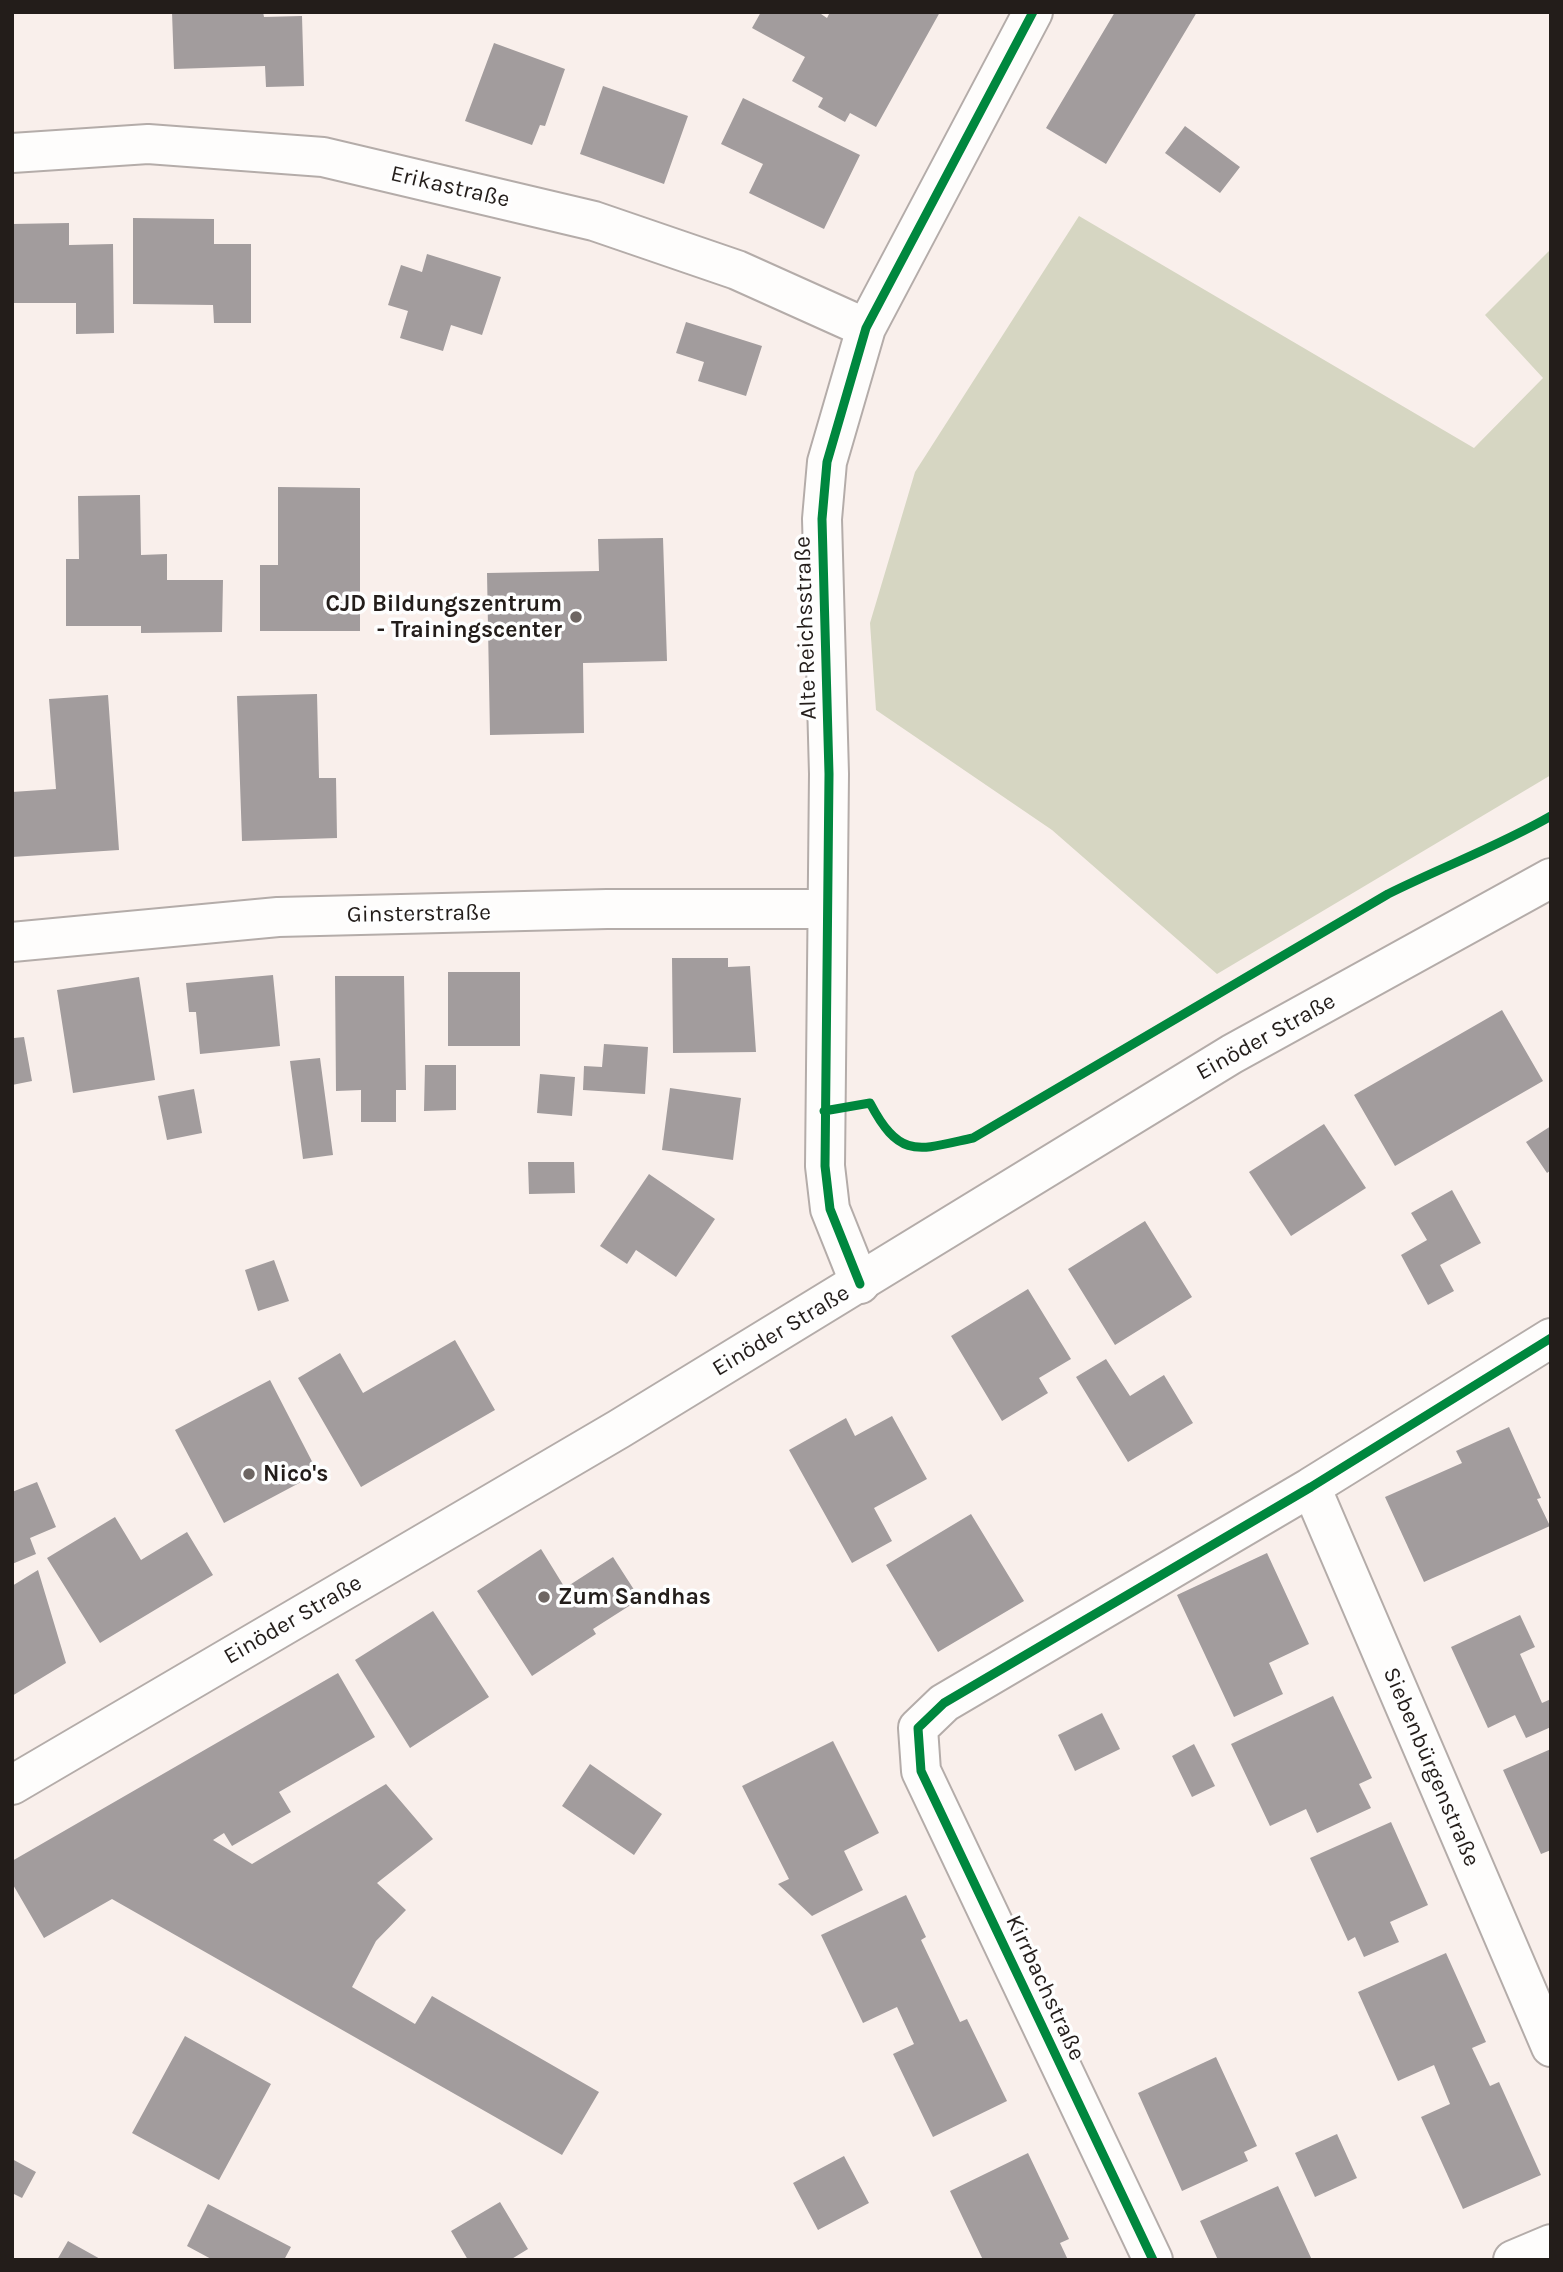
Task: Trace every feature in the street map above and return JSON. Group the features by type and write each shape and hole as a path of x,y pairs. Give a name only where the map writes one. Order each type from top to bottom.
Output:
{"street":[{"name":"Alte Reichsstraße","path":"860,1284 830,1209 825,1166 829,764 822,519 827,462 866,328 1033,12"},
{"name":"Erikastraße","path":"12,153 148,144 323,157 594,221 737,270 866,328"},
{"name":"Einöder Straße","path":"12,1785 860,1284 1232,1054 1551,878"},
{"name":"Ginsterstraße","path":"12,942 278,917 607,909 827,909"},
{"path":"1311,1487 1551,1338"},
{"name":"Kirrbachstraße","path":"1153,2260 921,1771 918,1728 944,1703 1311,1487"},
{"name":"Siebenbürgenstraße","path":"1311,1487 1551,2048"},
{"path":"1513,2260 1551,2244"}],"green space":[{"path":"1079,216 1474,448 1543,378 1485,315 1551,249 1551,775 1217,974 1052,830 876,710 870,623 915,472"}],"building":[{"path":"172,12 263,12 264,17 302,16 304,86 266,87 265,66 174,69"},
{"path":"761,12 818,12 827,18 830,12 940,12 876,127 850,113 845,122 818,107 823,98 792,81 805,57 752,28"},
{"path":"1115,12 1197,12 1106,164 1046,128"},
{"path":"494,43 565,69 545,126 540,125 532,145 465,121"},
{"path":"603,86 688,116 664,184 580,154"},
{"path":"743,98 860,155 824,229 749,193 763,164 721,144"},
{"path":"1185,126 1240,167 1220,193 1165,153"},
{"path":"133,218 214,219 214,244 251,244 251,323 214,323 213,305 133,304"},
{"path":"69,223 69,245 113,244 114,333 76,334 76,303 12,303 12,224"},
{"path":"427,254 501,277 482,335 451,325 443,351 400,338 408,311 388,305 401,265 422,272"},
{"path":"686,322 762,346 746,396 698,381 704,362 676,353"},
{"path":"278,487 360,488 360,631 260,631 260,565 278,565"},
{"path":"140,495 141,555 167,554 167,580 223,580 222,632 141,633 141,626 66,626 66,559 79,559 78,496"},
{"name":"CJD Bildungszentrum - Trainingscenter","path":"663,538 667,661 583,663 584,733 490,735 487,573 599,571 598,539"},
{"path":"317,694 319,778 336,778 337,838 242,841 237,696"},
{"path":"108,695 119,850 12,857 12,792 56,789 49,699"},
{"path":"672,958 728,958 728,967 750,966 756,1052 673,1053"},
{"path":"448,972 520,972 520,1046 448,1046"},
{"path":"273,975 280,1046 200,1054 196,1012 189,1012 186,983"},
{"path":"335,976 404,976 406,1090 396,1090 396,1122 361,1122 361,1090 336,1091"},
{"path":"139,977 155,1080 73,1093 57,990"},
{"path":"1502,1010 1543,1081 1395,1166 1354,1095"},
{"path":"12,1034 14,1038 24,1037 32,1081 12,1085"},
{"path":"604,1044 648,1047 645,1094 583,1090 584,1066 602,1067"},
{"path":"320,1058 333,1155 303,1159 290,1061"},
{"path":"425,1065 456,1065 456,1110 424,1111"},
{"path":"540,1074 575,1077 572,1116 537,1113"},
{"path":"670,1088 741,1098 733,1160 662,1150"},
{"path":"194,1089 202,1133 167,1140 158,1096"},
{"path":"1324,1124 1366,1188 1291,1236 1249,1172"},
{"path":"1551,1126 1551,1170 1547,1173 1526,1142"},
{"path":"528,1162 574,1162 575,1193 529,1194"},
{"path":"649,1174 715,1219 676,1277 636,1250 627,1264 600,1246"},
{"path":"1452,1190 1481,1243 1440,1265 1454,1291 1428,1305 1401,1255 1427,1240 1411,1213"},
{"path":"1145,1221 1192,1297 1115,1345 1068,1269"},
{"path":"274,1260 289,1301 258,1311 245,1270"},
{"path":"1028,1289 1071,1359 1039,1378 1048,1393 1002,1421 951,1336"},
{"path":"455,1340 495,1410 361,1487 298,1378 340,1353 363,1393"},
{"path":"1106,1359 1130,1396 1164,1375 1193,1423 1128,1462 1076,1377"},
{"path":"270,1380 318,1473 224,1523 175,1430"},
{"path":"892,1416 927,1479 874,1508 892,1541 852,1563 789,1450 846,1418 855,1436"},
{"path":"1509,1427 1541,1498 1537,1499 1550,1526 1424,1582 1385,1497 1462,1463 1456,1451"},
{"path":"37,1482 56,1527 30,1538 36,1554 12,1564 12,1492"},
{"path":"971,1514 1024,1601 938,1652 886,1565"},
{"path":"115,1517 141,1560 187,1532 213,1575 100,1643 47,1558"},
{"path":"541,1549 565,1588 613,1557 640,1599 593,1629 596,1634 532,1676 477,1591"},
{"path":"1267,1553 1309,1644 1269,1663 1283,1694 1234,1717 1177,1595"},
{"path":"38,1570 66,1663 12,1696 12,1586"},
{"path":"433,1611 489,1697 410,1748 355,1660"},
{"path":"1520,1615 1535,1647 1520,1654 1542,1703 1551,1699 1551,1727 1526,1738 1515,1715 1488,1728 1451,1647"},
{"path":"338,1673 375,1737 279,1792 291,1812 232,1846 224,1833 213,1840 252,1864 386,1784 433,1839 377,1883 406,1910 376,1941 352,1987 415,2024 432,1996 599,2092 562,2155 112,1899 44,1938 12,1883 12,1861"},
{"path":"1333,1696 1372,1778 1359,1784 1371,1808 1317,1833 1306,1809 1270,1826 1231,1744"},
{"path":"1102,1713 1120,1749 1075,1771 1058,1735"},
{"path":"833,1741 879,1833 844,1851 863,1890 812,1916 778,1884 789,1879 742,1786"},
{"path":"1194,1744 1215,1786 1192,1797 1172,1756"},
{"path":"1551,1749 1551,1850 1541,1854 1503,1770"},
{"path":"590,1764 662,1814 634,1855 562,1806"},
{"path":"1391,1822 1428,1905 1390,1922 1399,1942 1364,1957 1355,1937 1348,1941 1310,1858"},
{"path":"906,1895 926,1937 921,1940 960,2022 967,2019 1007,2101 933,2137 893,2054 914,2044 897,2007 863,2023 821,1935"},
{"path":"1446,1953 1486,2042 1472,2048 1490,2086 1499,2082 1541,2175 1463,2209 1421,2117 1450,2104 1434,2065 1398,2081 1358,1992"},
{"path":"185,2036 271,2084 219,2180 132,2133"},
{"path":"1216,2057 1257,2146 1244,2152 1248,2161 1182,2191 1138,2093"},
{"path":"1337,2134 1357,2178 1315,2197 1295,2153"},
{"path":"1028,2153 1069,2239 1060,2243 1068,2260 983,2260 950,2191"},
{"path":"844,2156 869,2203 818,2230 793,2183"},
{"path":"12,2159 36,2172 22,2198 12,2193"},
{"path":"1278,2186 1312,2260 1218,2260 1200,2221"},
{"path":"500,2202 528,2249 510,2260 468,2260 451,2231"},
{"path":"208,2204 291,2247 284,2260 213,2260 187,2246"},
{"path":"68,2241 102,2260 57,2260"}],"cycle path":[{"path":"860,1284 830,1209 825,1166 829,774 822,519 827,462 866,328 1033,12"},
{"path":"824,1111 870,1103 891,1134 912,1146 938,1146 973,1138 1388,894 1551,816"},
{"path":"1153,2260 921,1771 918,1728 944,1703 1311,1487 1551,1338"}],"place":[{"name":"CJD Bildungszentrum - Trainingscenter","path":"576,617"},
{"name":"Nico's","path":"249,1474"},
{"name":"Zum Sandhas","path":"544,1597"}]}
